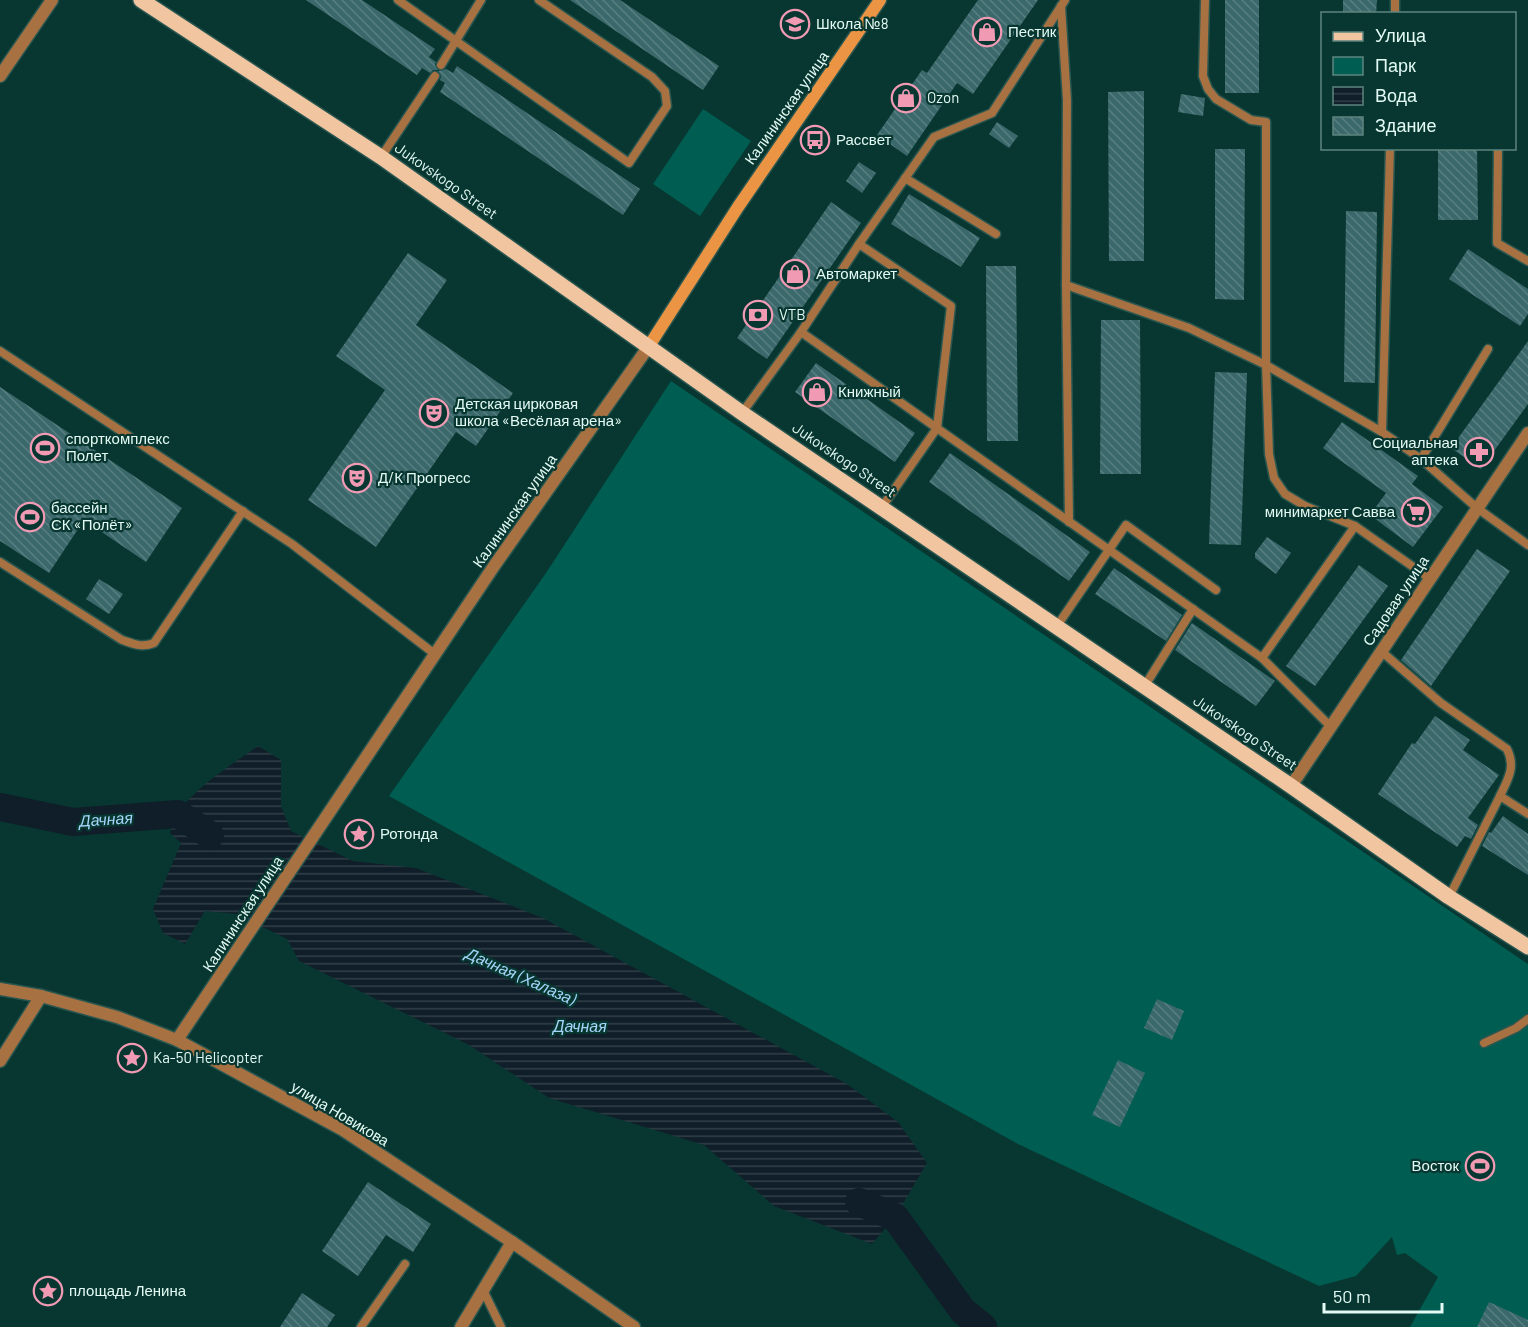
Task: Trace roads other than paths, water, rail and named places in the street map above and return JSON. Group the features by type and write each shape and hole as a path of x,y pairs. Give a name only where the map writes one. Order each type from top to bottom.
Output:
{"main road":[{"name":"Jukovskogo Street","path":"141,0 381,157 742,413 1291,786 1449,897 1528,947"},
{"name":"Калининская улица","path":"649,346 738,207 880,0"}],"street":[{"path":"0,76 52,0"},
{"name":"Калининская улица","path":"177,1040 494,566 649,346"},
{"name":"Садовая улица","path":"1291,786 1528,433"},
{"name":"улица Новикова","path":"0,989 41,996 117,1017 177,1040 343,1130 512,1242 634,1327"},
{"path":"0,1061 41,996"},
{"path":"461,1327 512,1242"}],"lane":[{"path":"398,0 629,163 667,106 665,91 652,77 539,0"},
{"path":"441,65 458,41 481,0"},
{"path":"1205,0 1203,76 1208,89 1216,99 1251,120 1266,122 1266,365 1269,454 1274,478 1285,494 1305,506 1355,526 1429,578"},
{"path":"742,413 801,332 934,137 992,113 1063,3"},
{"path":"1063,3 1067,100 1066,285 1069,522"},
{"path":"381,157 435,76"},
{"path":"1382,432 1390,150"},
{"path":"1498,150 1497,243 1528,261"},
{"path":"905,178 996,234"},
{"path":"859,244 951,306 937,428 882,507"},
{"path":"1066,285 1190,328 1266,365 1382,432 1421,459 1477,508 1528,545"},
{"path":"801,332 1262,658 1331,727"},
{"path":"1421,459 1488,350"},
{"path":"0,351 292,544 436,655"},
{"path":"0,562 122,640 138,646 146,646 154,643 243,511"},
{"path":"1057,626 1126,525 1216,590"},
{"path":"1262,658 1355,526"},
{"path":"1144,687 1193,609"},
{"path":"1381,651 1441,703 1507,749 1512,759 1512,771 1449,897"},
{"path":"1500,796 1528,813"},
{"path":"1485,1042 1516,1028 1528,1019"},
{"path":"361,1327 405,1264"},
{"path":"483,1290 501,1327"}],"water":[{"name":"Дачная","path":"258,746 281,760 281,806 291,831 353,861 416,868 543,918 847,1084 898,1122 927,1163 895,1217 872,1244 774,1206 704,1145 549,1098 469,1045 299,961 287,939 236,914 205,911 185,944 163,933 153,909 181,843 170,833 177,815 202,787"}],"waterway":[{"name":"Дачная","path":"0,807 73,822 178,814 210,835"},
{"name":"Дачная (Халаза)","path":"859,1202 895,1217 963,1311 983,1327"}],"place":[{"name":"Школа №8","path":"795,24"},
{"name":"Пестик","path":"987,32"},
{"name":"Ozon","path":"906,98"},
{"name":"Рассвет","path":"815,140"},
{"name":"Автомаркет","path":"795,274"},
{"name":"VTB","path":"758,315"},
{"name":"Книжный","path":"817,392"},
{"name":"Детская цирковая школа «Весёлая арена»","path":"434,413"},
{"name":"спорткомплекс Полет","path":"45,448"},
{"name":"Социальная аптека","path":"1479,452"},
{"name":"Д/К Прогресс","path":"357,478"},
{"name":"минимаркет Савва","path":"1416,512"},
{"name":"бассейн СК «Полёт»","path":"30,517"},
{"name":"Ротонда","path":"359,834"},
{"name":"Ka-50 Helicopter","path":"132,1058"},
{"name":"Восток","path":"1480,1166"},
{"name":"площадь Ленина","path":"48,1291"}]}
